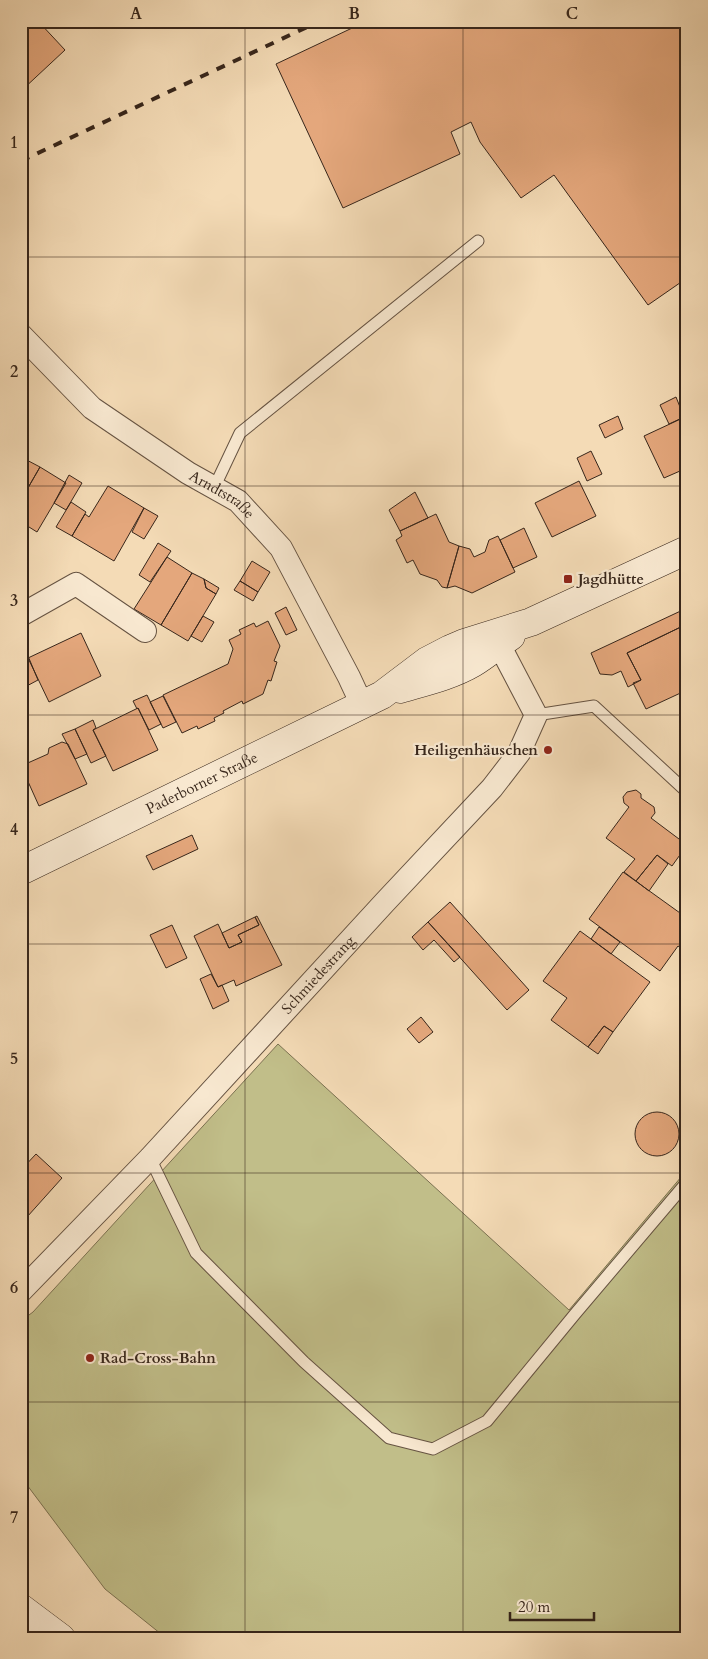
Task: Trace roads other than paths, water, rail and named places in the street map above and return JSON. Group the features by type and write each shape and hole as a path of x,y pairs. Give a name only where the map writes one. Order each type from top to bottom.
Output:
{"main road":[{"name":"Paderborner Straße","path":"21,870 372,700 427,662 464,643 496,639 687,550"},
{"path":"21,1608 61,1638"}],"street":[{"name":"Arndtstraße","path":"21,335 92,408 188,473 238,501 280,548 349,677 372,700"},
{"path":"21,615 76,584 145,631"},
{"path":"496,639 536,715"},
{"name":"Schmiedestrang","path":"21,1292 150,1158 384,902 492,788 519,753 536,715"}],"lane":[{"path":"214,488 240,433 478,241"},
{"path":"536,715 594,706 687,792"},
{"path":"150,1158 196,1252 304,1362 389,1438 433,1449 487,1421 574,1314 687,1182"}],"railway":[{"path":"21,161 320,21"}],"place":[{"name":"Jagdhütte","path":"568,579"},
{"name":"Heiligenhäuschen","path":"548,750"},
{"name":"Rad-Cross-Bahn","path":"90,1358"}]}
